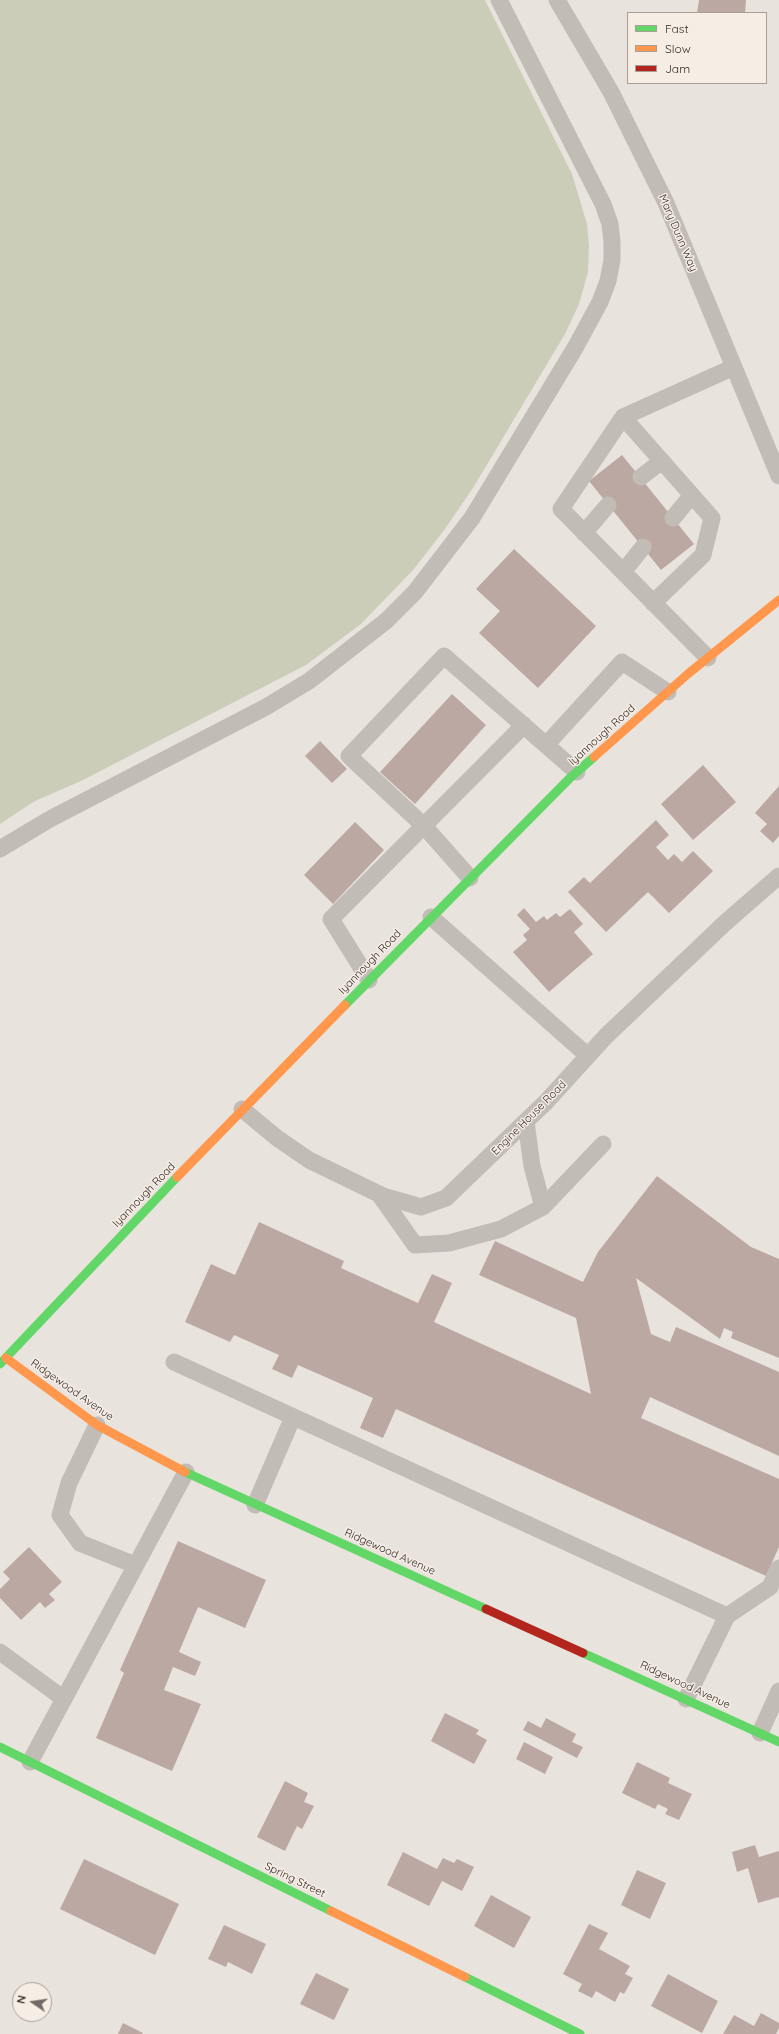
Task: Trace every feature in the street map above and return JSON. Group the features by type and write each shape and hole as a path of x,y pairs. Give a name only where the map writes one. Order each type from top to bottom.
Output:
{"street":[{"name":"Iyannough Road","path":"3,1361 242,1109 431,917 577,772 668,692 779,600"},
{"name":"Ridgewood Avenue","path":"3,1361 97,1425 186,1472 255,1505 779,1742"},
{"name":"Spring Street","path":"0,1747 580,2034"}],"lane":[{"path":"0,849 50,818 266,707 309,681 386,621 415,592 472,518 585,332 600,302 608,281 612,254 610,224 603,204 499,0"},
{"name":"Mary Dunn Way","path":"557,0 611,92 666,203 779,476"},
{"path":"708,658 561,509 623,417 734,367"},
{"path":"623,417 712,518 703,555 653,602"},
{"path":"641,477 662,461"},
{"path":"673,518 692,495"},
{"path":"584,533 608,505"},
{"path":"623,572 643,548"},
{"path":"470,878 424,826 349,756 444,656 577,772"},
{"path":"546,745 622,662 668,692"},
{"path":"369,980 331,918 524,725"},
{"name":"Engine House Road","path":"242,1109 277,1138 309,1160 379,1194 421,1208 446,1198 476,1171 546,1102 606,1036 693,953 779,876"},
{"path":"431,917 588,1056"},
{"path":"526,1122 532,1166 543,1208"},
{"path":"379,1194 415,1245 449,1243 501,1229 543,1208 603,1144"},
{"path":"174,1362 727,1616"},
{"path":"255,1505 293,1417"},
{"path":"97,1425 69,1483 60,1515 80,1543 135,1566"},
{"path":"30,1762 186,1472"},
{"path":"686,1699 727,1616 770,1588 779,1568"},
{"path":"0,1652 64,1698"},
{"path":"760,1733 779,1691"}],"green space":[{"path":"0,0 485,0 572,174 587,224 589,245 588,272 579,304 565,334 473,488 445,529 414,569 361,624 306,665 81,781 35,801 0,824"}],"building":[{"path":"699,0 746,0 745,12 697,12"},
{"path":"622,455 694,544 661,570 589,481"},
{"path":"514,549 596,626 538,688 479,633 500,611 476,589"},
{"path":"452,694 486,725 415,804 380,772"},
{"path":"320,741 347,769 332,783 305,756"},
{"path":"703,765 736,802 693,840 661,804"},
{"path":"779,786 779,836 773,843 760,831 767,824 755,813"},
{"path":"656,820 669,835 656,847 668,860 674,854 682,862 693,851 713,871 669,913 648,892 606,932 568,892 584,877 590,883"},
{"path":"355,822 384,850 333,904 304,875"},
{"path":"524,908 536,922 544,916 547,920 556,913 560,917 570,909 583,924 574,932 593,954 549,992 513,952 527,940 523,935 530,929 517,915"},
{"path":"657,1176 751,1247 779,1259 779,1358 731,1338 733,1332 724,1328 720,1339 636,1278 651,1334 670,1342 676,1327 779,1372 779,1456 650,1397 641,1418 779,1479 779,1547 766,1576 396,1409 383,1438 360,1428 373,1398 298,1365 292,1378 272,1369 279,1355 234,1335 230,1342 185,1322 211,1264 235,1275 259,1222 344,1261 341,1268 418,1303 432,1274 452,1283 434,1322 591,1394 576,1318 479,1275 495,1241 583,1282 598,1252"},
{"path":"178,1541 266,1580 245,1628 198,1607 179,1652 201,1662 195,1676 173,1667 164,1690 201,1704 172,1771 96,1738 124,1673 120,1670"},
{"path":"29,1547 62,1582 49,1594 55,1600 45,1608 40,1602 21,1620 0,1598 0,1589 10,1579 3,1572"},
{"path":"445,1713 479,1730 476,1734 487,1740 474,1764 431,1741"},
{"path":"546,1718 576,1734 572,1742 583,1747 577,1758 523,1730 528,1721 541,1728"},
{"path":"524,1742 553,1757 545,1774 516,1759"},
{"path":"637,1762 670,1778 668,1783 692,1794 679,1820 665,1814 668,1809 658,1804 655,1809 622,1793"},
{"path":"285,1781 308,1793 304,1802 314,1806 302,1829 297,1826 285,1851 257,1837"},
{"path":"755,1845 759,1857 779,1851 779,1897 758,1903 748,1868 737,1872 732,1852"},
{"path":"403,1852 437,1869 443,1858 454,1863 457,1859 474,1867 462,1891 442,1881 429,1906 387,1885"},
{"path":"84,1859 179,1904 155,1955 60,1909"},
{"path":"637,1870 666,1883 650,1919 621,1905"},
{"path":"491,1895 531,1917 514,1948 474,1926"},
{"path":"589,1924 608,1933 599,1949 630,1966 625,1974 633,1978 624,1994 620,1992 615,2002 596,1991 592,1998 578,1991 582,1984 563,1974"},
{"path":"224,1925 266,1944 252,1974 228,1962 226,1967 208,1959"},
{"path":"316,1973 349,1989 334,2020 300,2004"},
{"path":"668,1974 718,2001 702,2033 651,2006"},
{"path":"761,2013 779,2023 779,2028 776,2034 723,2034 734,2015 754,2026"},
{"path":"123,2023 143,2033 118,2034"}],"traffic: fast":[{"path":"345,1005 571,777 594,757"},
{"path":"0,1364 177,1177"},
{"path":"185,1472 486,1609"},
{"path":"583,1653 779,1742"},
{"path":"0,1747 331,1911"},
{"path":"465,1977 580,2034"}],"traffic: slow":[{"path":"594,757 689,673 779,600"},
{"path":"177,1177 345,1005"},
{"path":"6,1358 97,1425 185,1472"},
{"path":"331,1911 465,1977"}],"traffic: jam":[{"path":"486,1609 583,1653"}]}
